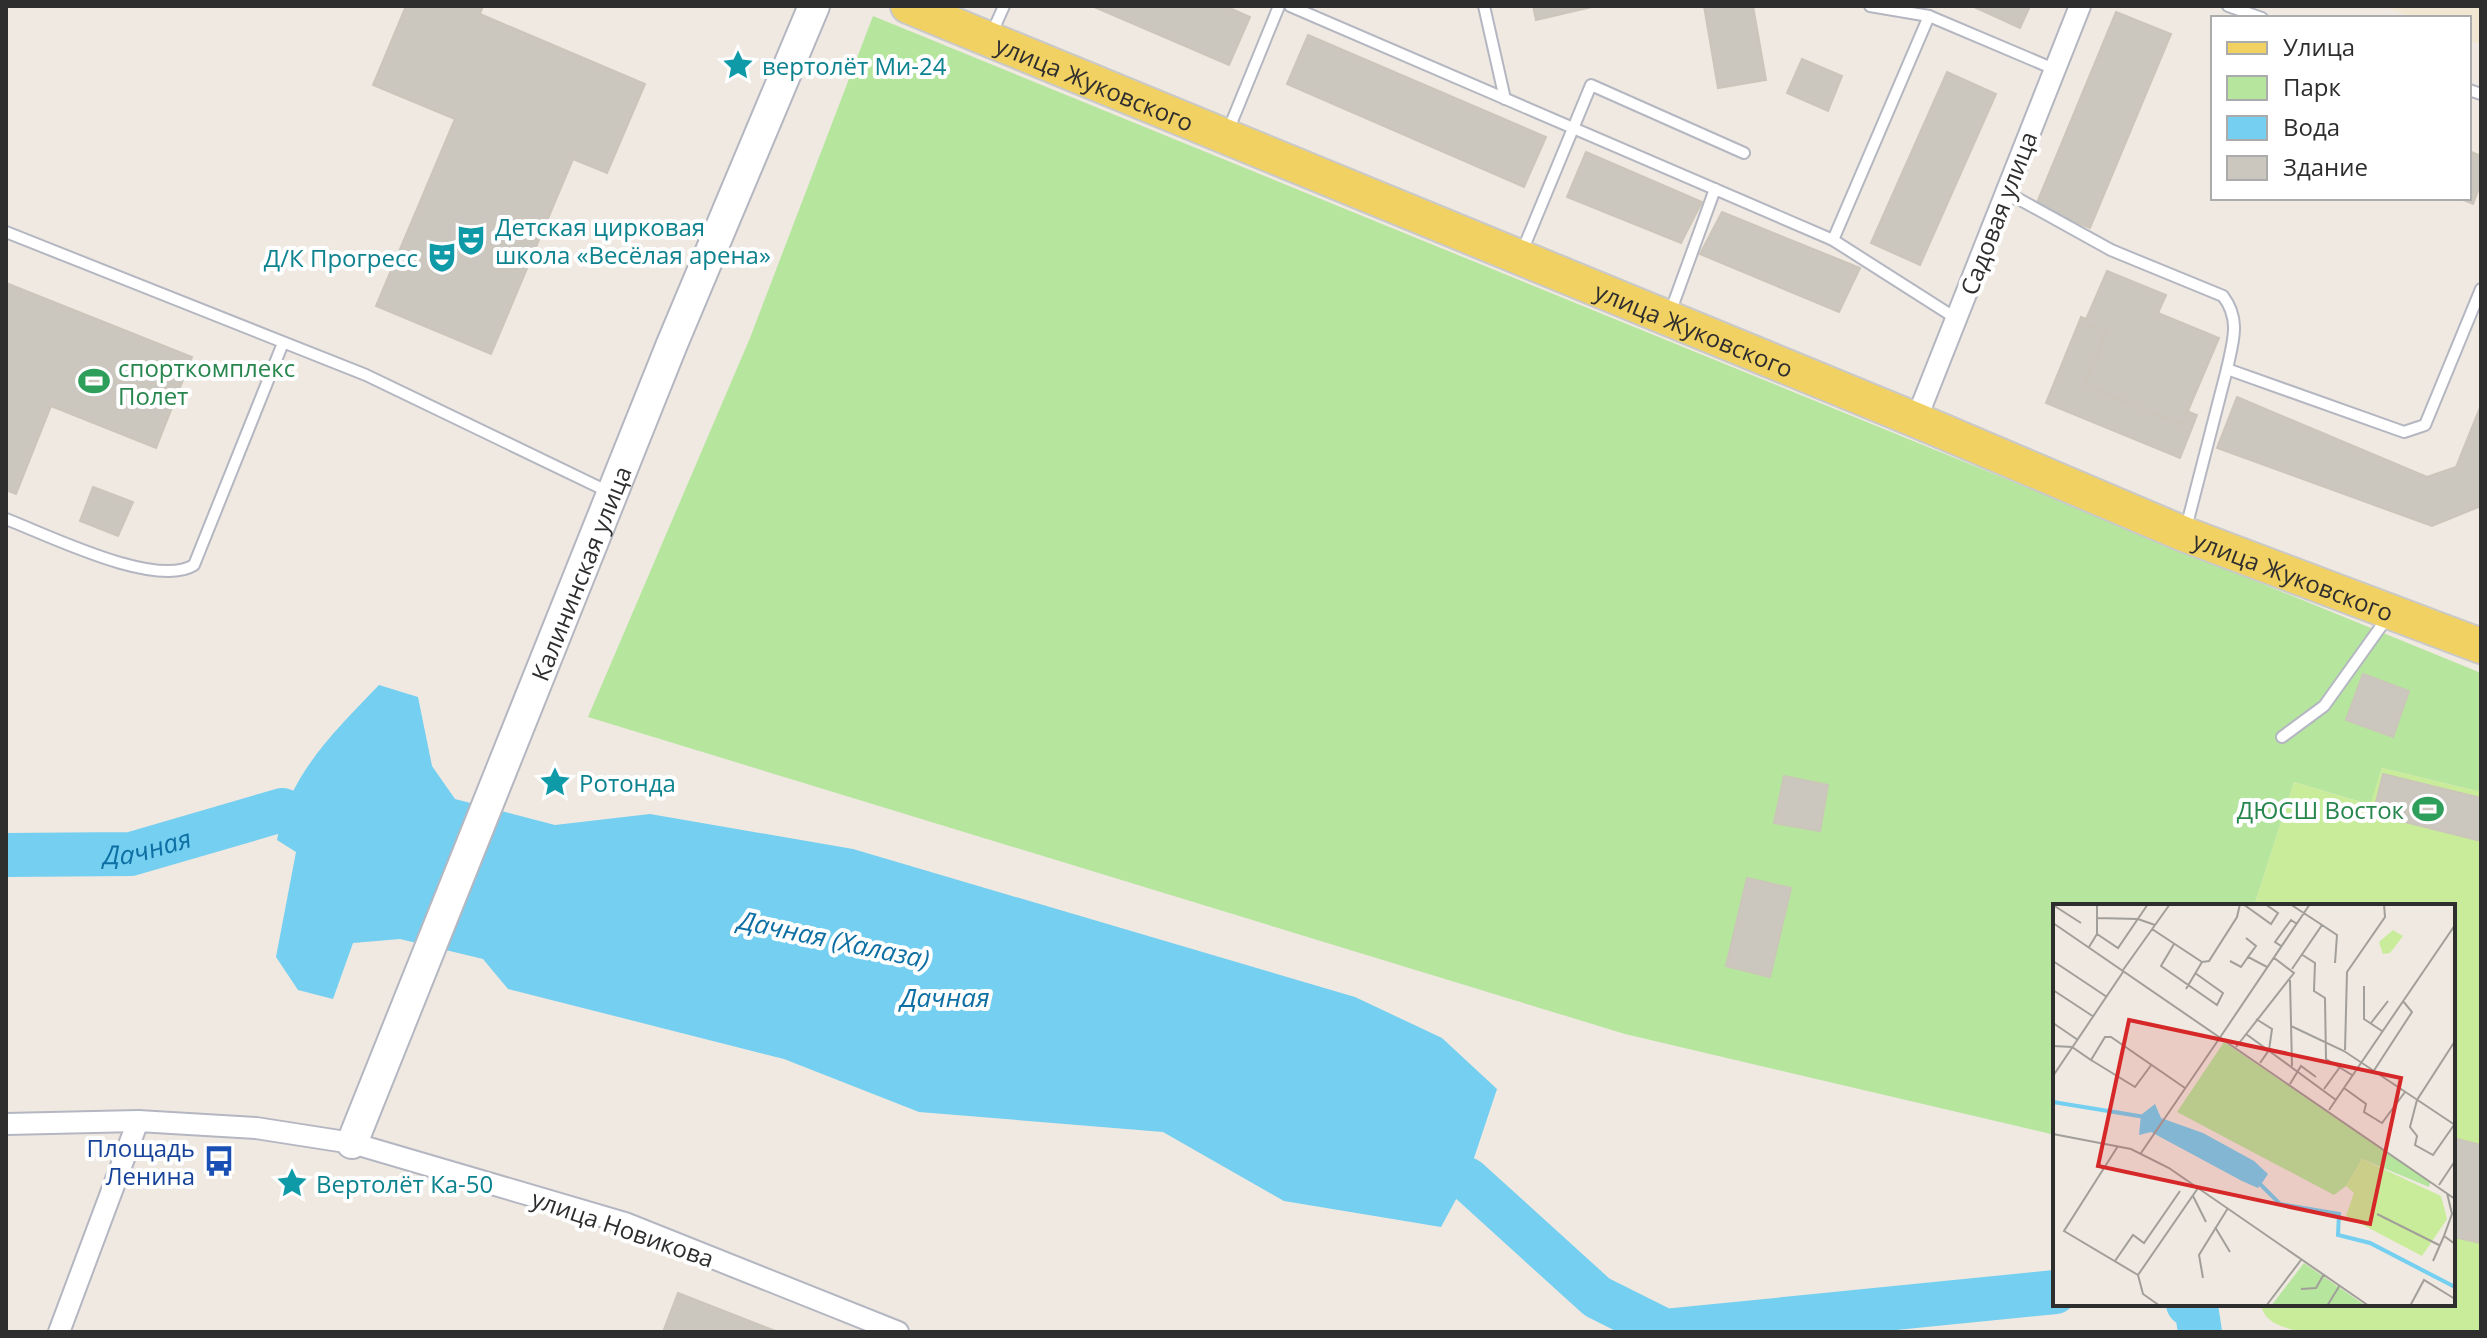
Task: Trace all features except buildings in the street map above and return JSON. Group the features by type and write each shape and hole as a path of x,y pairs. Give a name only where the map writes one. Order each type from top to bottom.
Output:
{"main road":[{"name":"улица Жуковского","path":"908,6 1916,420 2184,534 2393,610 2481,646"}],"street":[{"name":"Калининская улица","path":"352,1143 488,801 814,6"},
{"name":"Садовая улица","path":"1916,420 2080,6"},
{"name":"улица Новикова","path":"6,1124 138,1121 256,1128 352,1143 625,1223 898,1332"},
{"path":"59,1332 138,1121"}],"lane":[{"path":"989,41 1004,6"},
{"path":"1225,136 1279,6"},
{"path":"1290,6 1833,240 1957,319"},
{"path":"1484,6 1505,99"},
{"path":"1870,6 1929,16 2054,69"},
{"path":"2228,6 2256,16"},
{"path":"1833,240 1929,16"},
{"path":"1520,257 1591,85 1744,153"},
{"path":"1668,319 1715,189"},
{"path":"2006,192 2111,250 2223,296 2233,310 2236,327 2227,369 2184,534"},
{"path":"6,232 366,375 613,494"},
{"path":"2227,369 2404,432 2425,425 2481,289"},
{"path":"6,519 146,571 172,574 194,565 283,343"},
{"path":"2282,737 2324,706 2393,610"}],"shaded area":[{"path":"2384,6 2481,6 2481,45 2471,41 2471,16 2409,16"}],"green space":[{"path":"873,16 2481,673 2481,792 2382,768 2371,805 2294,782 2255,904 2053,904 2053,1135 1625,1034 588,717 750,338"},
{"path":"2382,768 2481,792 2481,1332 2301,1332 2270,1320 2262,1306 2455,1306 2455,904 2255,904 2294,782 2370,805"}],"water":[{"name":"Дачная","path":"379,685 418,697 432,766 455,799 555,825 650,814 853,849 1355,997 1442,1038 1497,1089 1467,1179 1441,1227 1284,1201 1163,1132 919,1112 784,1059 508,989 483,959 400,939 353,943 333,999 298,990 276,957 296,852 277,840 283,817 291,795 316,755"}],"waterway":[{"name":"Дачная","path":"6,855 131,854 282,810 339,831"},
{"name":"Дачная (Халаза)","path":"1410,1168 1467,1179 1597,1297 1665,1331 2053,1292"},
{"name":"Дачная (Халаза)","path":"2196,1306 2200,1332"}],"place":[{"name":"вертолёт Ми-24","path":"738,65"},
{"name":"Детская цирковая школа «Весёлая арена»","path":"471,240"},
{"name":"Д/К Прогресс","path":"442,257"},
{"name":"спорткомплекс Полет","path":"94,381"},
{"name":"Ротонда","path":"555,782"},
{"name":"ДЮСШ Восток","path":"2428,809"},
{"name":"Площадь Ленина","path":"219,1161"},
{"name":"Вертолёт Ка-50","path":"292,1183"}]}
